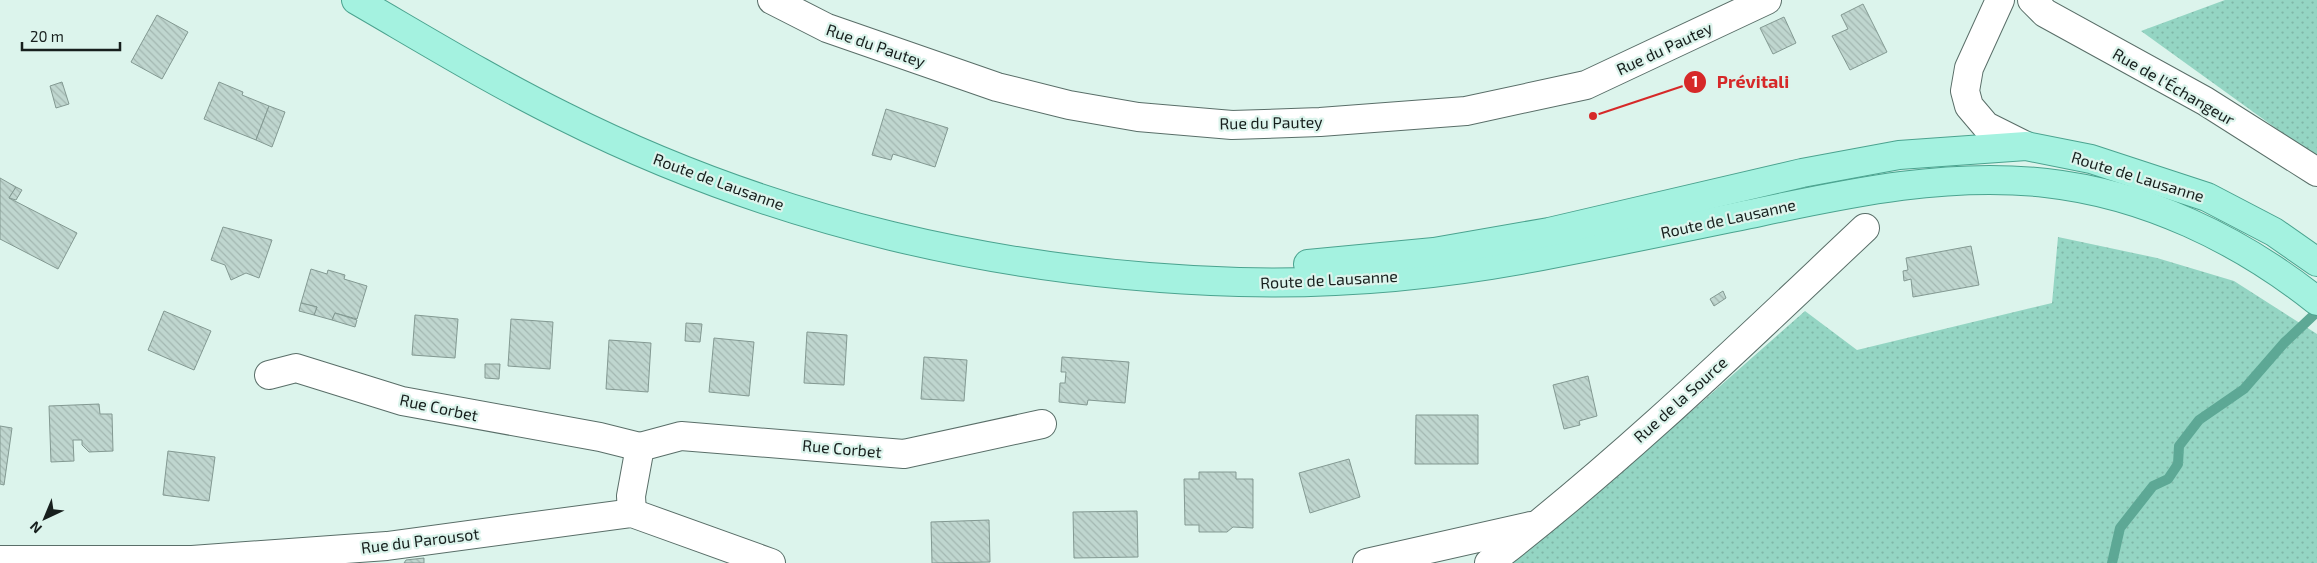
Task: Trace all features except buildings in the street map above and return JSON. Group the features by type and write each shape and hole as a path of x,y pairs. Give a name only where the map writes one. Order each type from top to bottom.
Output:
{"main road":[{"name":"Route de Lausanne","path":"356,0 477,71 565,117 627,146 742,192 807,213 887,236 973,255 1114,274 1240,282 1356,280 1460,269 1551,255 1803,202 1901,185 1975,181 2044,183 2083,190 2139,204 2194,223 2256,258 2317,301"},
{"name":"Route de Lausanne","path":"1114,274 1216,265 1316,264 1434,252 1549,232 1802,173 1890,157 2026,146 2091,159 2207,197 2274,232 2317,262"}],"street":[{"name":"Rue du Pautey","path":"772,0 827,28 998,87 1070,105 1138,117 1232,125 1320,122 1466,111 1586,85 1767,0"},
{"path":"2000,0 1969,68 1965,91 1969,106 1986,126 2026,146"},
{"name":"Rue de l'Échangeur","path":"2032,0 2045,13 2205,101 2317,172"},
{"name":"Rue de la Source","path":"1489,563 1540,524 1684,397 1865,228"},
{"name":"Rue Corbet","path":"269,375 296,368 402,401 600,437 640,447 681,436 904,454 1042,424"},
{"path":"632,513 631,496 640,447"},
{"name":"Rue du Parousot","path":"0,560 192,560 387,546 632,513 771,563"},
{"path":"1367,563 1540,524"}],"green space":[{"path":"2225,0 2317,0 2317,158 2141,31"},
{"path":"2058,237 2157,258 2234,281 2317,334 2317,563 1508,563 1694,409 1805,311 1857,350 2052,303"}],"waterway":[{"path":"2112,563 2120,528 2153,486 2168,479 2178,464 2179,446 2199,420 2244,389 2284,343 2317,312"}],"place":[{"name":"Prévitali","path":"1593,116"}]}
